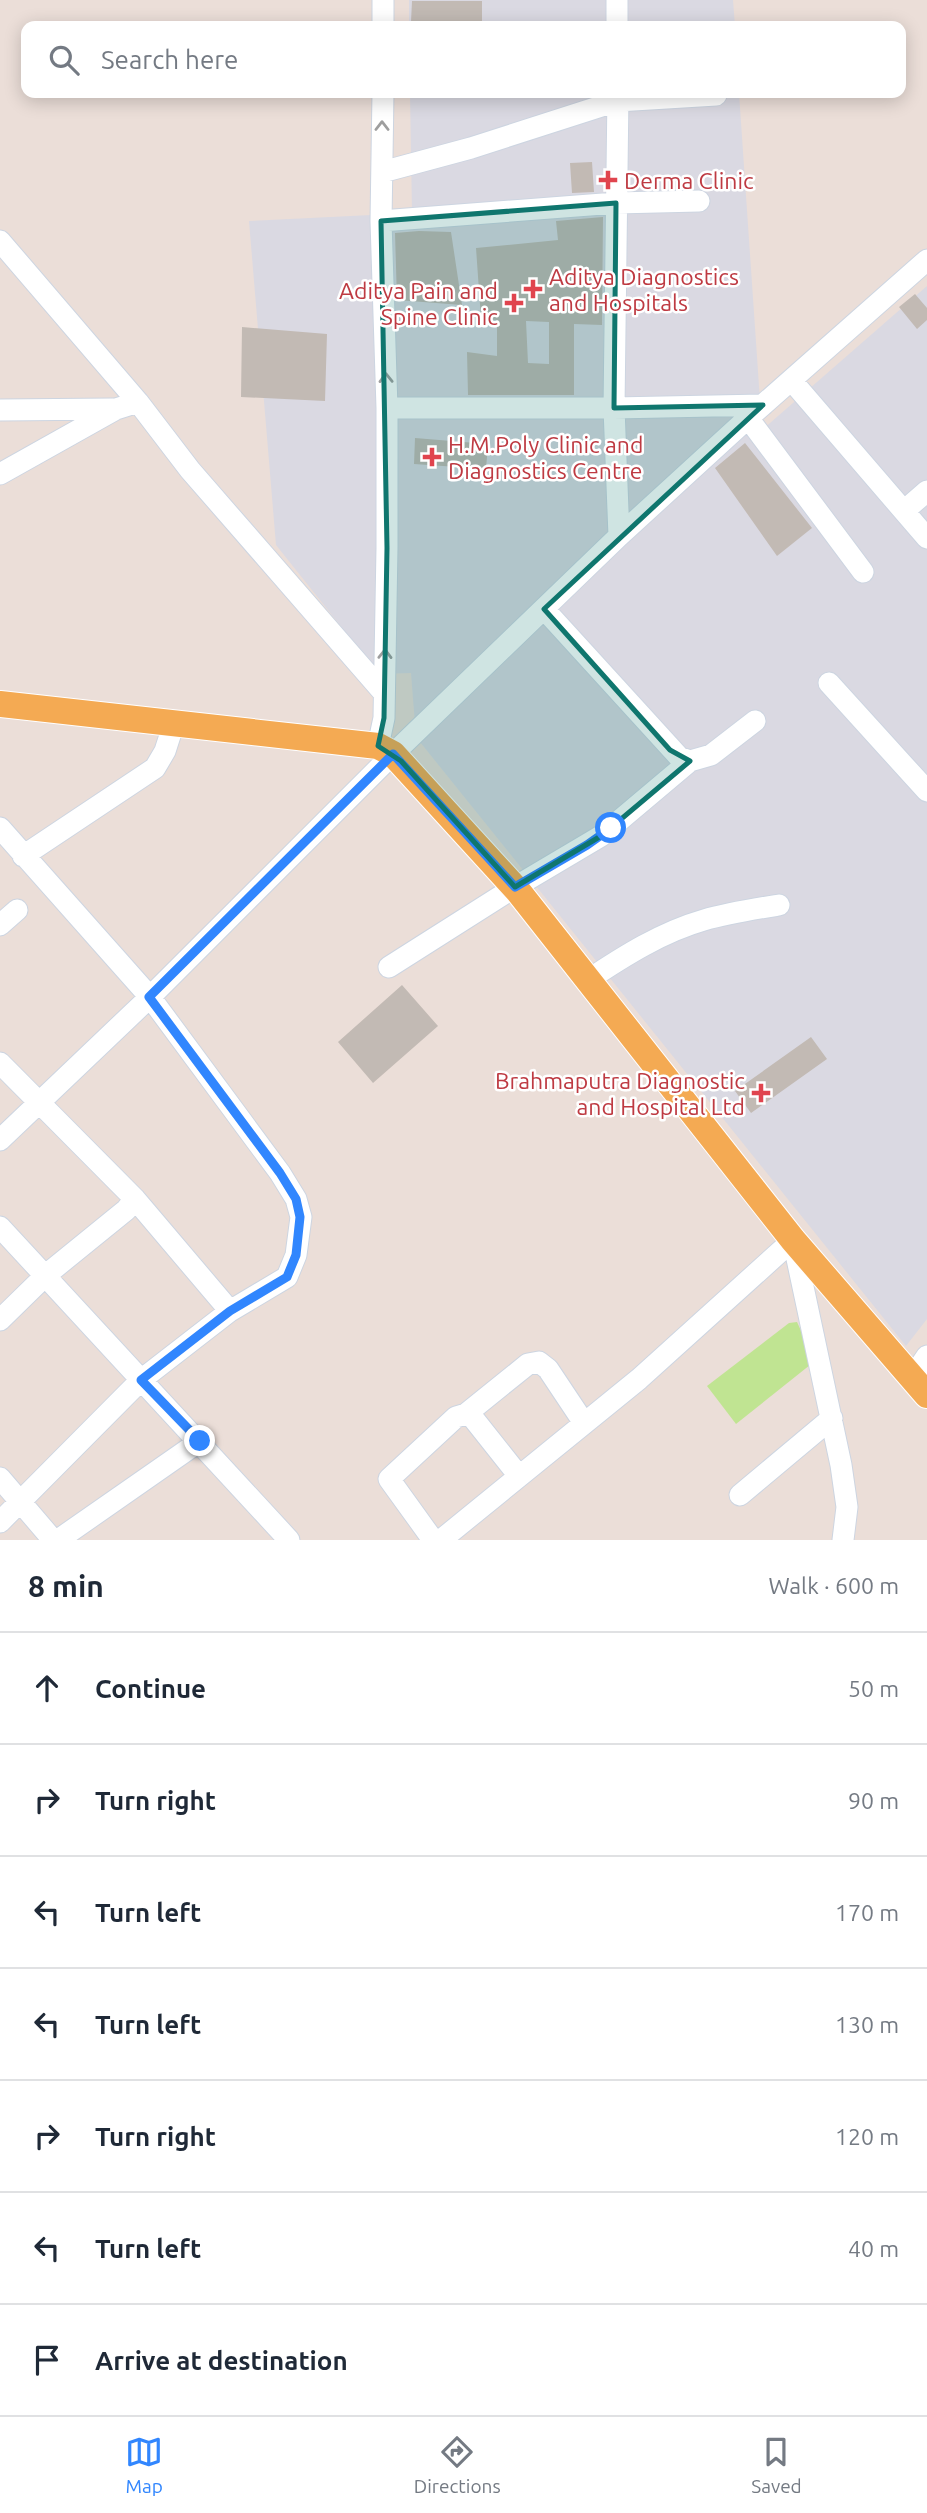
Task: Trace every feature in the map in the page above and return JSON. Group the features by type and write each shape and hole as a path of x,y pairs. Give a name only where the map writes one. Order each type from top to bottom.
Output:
{"main road":[{"path":"0,704 385,750 515,887 793,1240 919,1387"}],"street":[{"path":"383,0 383,21"},
{"path":"617,0 617,21"},
{"path":"383,98 382,221 387,408 385,750"},
{"path":"382,172 471,148 615,98"},
{"path":"618,98 614,408 619,537"},
{"path":"382,221 616,203 699,201"},
{"path":"0,241 138,402 190,470 384,693"},
{"path":"0,1140 149,997 385,750 544,609 756,412 923,273"},
{"path":"792,381 927,538"},
{"path":"0,474 116,409 138,402"},
{"path":"387,408 614,408 756,412"},
{"path":"0,410 116,409"},
{"path":"756,412 863,572"},
{"path":"904,511 927,491"},
{"path":"544,609 670,750 690,761"},
{"path":"829,683 927,791"},
{"path":"390,967 601,836 690,761 711,755 755,721"},
{"path":"23,856 155,768 161,761 174,723"},
{"path":"0,828 149,997 280,1173 299,1206 300,1235 293,1266 287,1277 230,1311 141,1380 0,1522"},
{"path":"588,980 654,940 685,926 779,905"},
{"path":"0,925 17,911"},
{"path":"0,1063 135,1199 230,1311"},
{"path":"0,1320 46,1275 126,1210 135,1199"},
{"path":"0,1227 289,1540"},
{"path":"441,1540 639,1379 793,1240 832,1418 847,1507 843,1540"},
{"path":"919,1387 927,1356"},
{"path":"433,1540 389,1479 456,1417 466,1414 528,1364 539,1362 548,1368 584,1423"},
{"path":"466,1414 473,1418 519,1476"},
{"path":"740,1495 832,1418"},
{"path":"0,1478 56,1540 200,1441"}],"highlighted area":[{"path":"616,203 614,408 763,405 544,609 670,750 690,761 601,836 515,887 401,761 378,746 384,718 387,548 381,221"}],"shaded area":[{"path":"409,0 733,0 735,21 409,21"},
{"path":"410,98 739,98 762,430 927,286 927,1319 906,1346 416,737 411,673 379,674 276,545 249,221 412,213"}],"green space":[{"path":"797,1322 815,1361 736,1424 707,1386 789,1323"}],"building":[{"path":"412,1 482,1 482,21 411,21"},
{"path":"592,162 594,192 572,193 570,163"},
{"path":"603,217 602,325 574,324 574,395 468,395 467,352 497,356 497,320 481,319 476,248 558,240 556,221","holes":["526,321 549,322 549,364 528,363"]},
{"path":"451,232 462,305 397,300 395,233"},
{"path":"915,294 927,308 927,320 917,329 899,307"},
{"path":"242,327 327,334 325,401 241,397"},
{"path":"415,438 488,444 486,469 414,464"},
{"path":"745,443 812,528 777,556 715,468"},
{"path":"402,985 438,1026 373,1083 338,1042"},
{"path":"811,1037 827,1059 751,1113 735,1091"}],"place":[{"name":"Derma Clinic","path":"608,180"},
{"name":"Aditya Diagnostics and Hospitals","path":"533,289"},
{"name":"Aditya Pain and Spine Clinic","path":"514,303"},
{"name":"H.M.Poly Clinic and Diagnostics Centre","path":"432,457"},
{"name":"Brahmaputra Diagnostic and Hospital Ltd","path":"761,1093"}],"route":[{"path":"200,1441 141,1380 230,1311 287,1277 293,1266 300,1235 299,1206 280,1173 149,997 393,754 515,887 611,828"}]}
